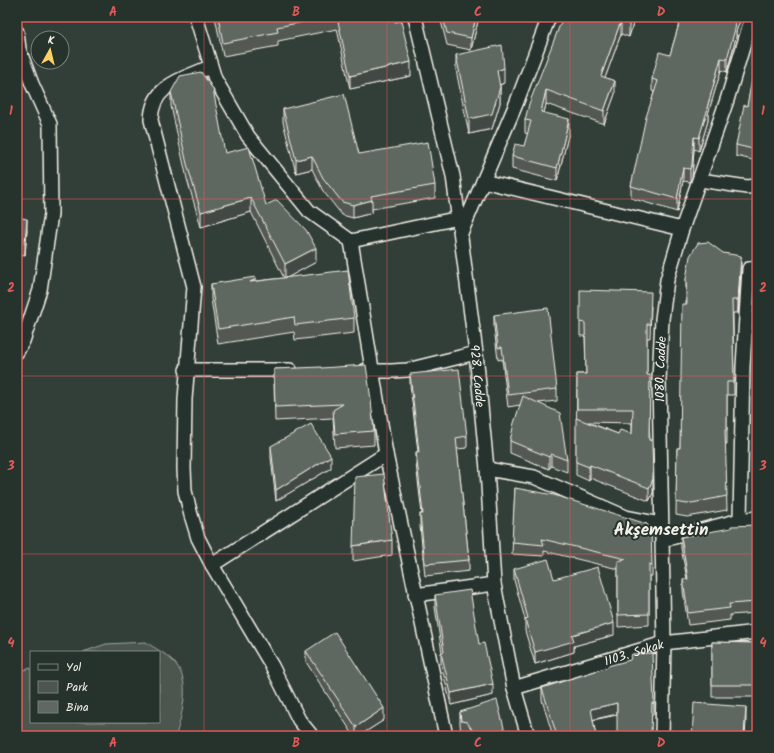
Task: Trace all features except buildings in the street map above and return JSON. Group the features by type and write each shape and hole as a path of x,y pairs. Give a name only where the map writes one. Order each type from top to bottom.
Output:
{"street":[{"path":"196,17 210,67 248,136 309,212 352,241 458,218"},
{"name":"928. Cadde","path":"415,17 453,176 476,353 487,469 494,584 514,688 528,736"},
{"path":"461,233 516,104 549,17"},
{"name":"1080. Cadde","path":"662,736 664,643 659,380 662,319 667,280 682,229 727,100 752,17"},
{"path":"17,32 19,49 32,84 50,124 51,214 40,290 23,342 17,352"},
{"path":"210,67 163,89 156,97 151,108 151,120 194,287 186,370 185,491 198,538 212,565 265,654 299,720 312,736"},
{"path":"700,180 747,187 757,186"},
{"path":"483,181 682,229"},
{"path":"352,241 386,454 446,736"},
{"path":"740,520 743,366 753,268"},
{"path":"350,370 407,370 476,353"},
{"path":"186,370 303,370"},
{"path":"212,565 386,454"},
{"path":"487,469 534,477 626,517 661,524"},
{"path":"663,540 740,520 757,518"},
{"path":"416,595 494,584"},
{"name":"1103. Sokak","path":"514,688 664,643 757,632"}],"green space":[{"path":"146,642 160,651 86,651 106,644"},
{"path":"160,651 172,660 178,668 184,686 183,706 176,736 17,736 17,672 30,668 30,723 160,723"}],"district":[{"name":"Akşemsettin","path":"661,529"}]}
